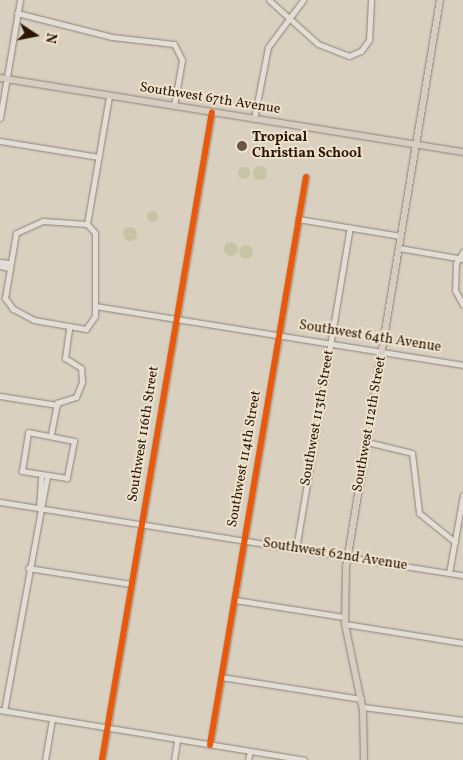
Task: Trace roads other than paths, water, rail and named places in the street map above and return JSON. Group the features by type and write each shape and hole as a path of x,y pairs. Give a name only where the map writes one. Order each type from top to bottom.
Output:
{"main road":[{"name":"Southwest 112th Street","path":"364,760 363,707 344,621 347,557 440,0"},
{"name":"Southwest 67th Avenue","path":"3,79 463,152"}],"street":[{"path":"0,118 3,79 20,0"},
{"path":"269,0 333,52 351,56 363,50 369,37 372,0"},
{"path":"254,119 266,52 303,0"},
{"path":"18,13 112,38 176,46 182,60 174,106"},
{"path":"86,224 109,96"},
{"name":"Southwest 116th Street","path":"102,760 212,112"},
{"path":"0,141 99,157"},
{"name":"Southwest 114th Street","path":"210,745 306,177"},
{"path":"298,219 401,236"},
{"path":"56,220 86,224 96,236 95,306 90,327 70,328 34,320 10,306 4,295 15,237 23,228 56,220"},
{"name":"Southwest 113th Street","path":"296,549 350,228"},
{"path":"399,248 461,259"},
{"path":"463,252 456,295 463,305"},
{"path":"0,262 9,266"},
{"path":"0,266 9,266"},
{"name":"Southwest 64th Avenue","path":"95,306 463,365"},
{"path":"0,396 57,405 77,396 82,382 81,368 66,358 70,328"},
{"path":"51,434 57,405"},
{"path":"28,432 51,434 74,441 67,478 44,477 22,470 28,432"},
{"path":"366,442 412,452 419,513 455,542"},
{"path":"44,477 2,711 304,760"},
{"path":"449,573 463,495"},
{"name":"Southwest 62nd Avenue","path":"0,502 463,576"},
{"path":"28,568 131,584"},
{"path":"234,600 463,643"},
{"path":"221,677 361,699"},
{"path":"363,707 463,721"},
{"path":"45,760 52,719"},
{"path":"174,760 177,740"},
{"path":"248,760 250,751"}],"place":[{"name":"Tropical Christian School","path":"242,146"}]}
